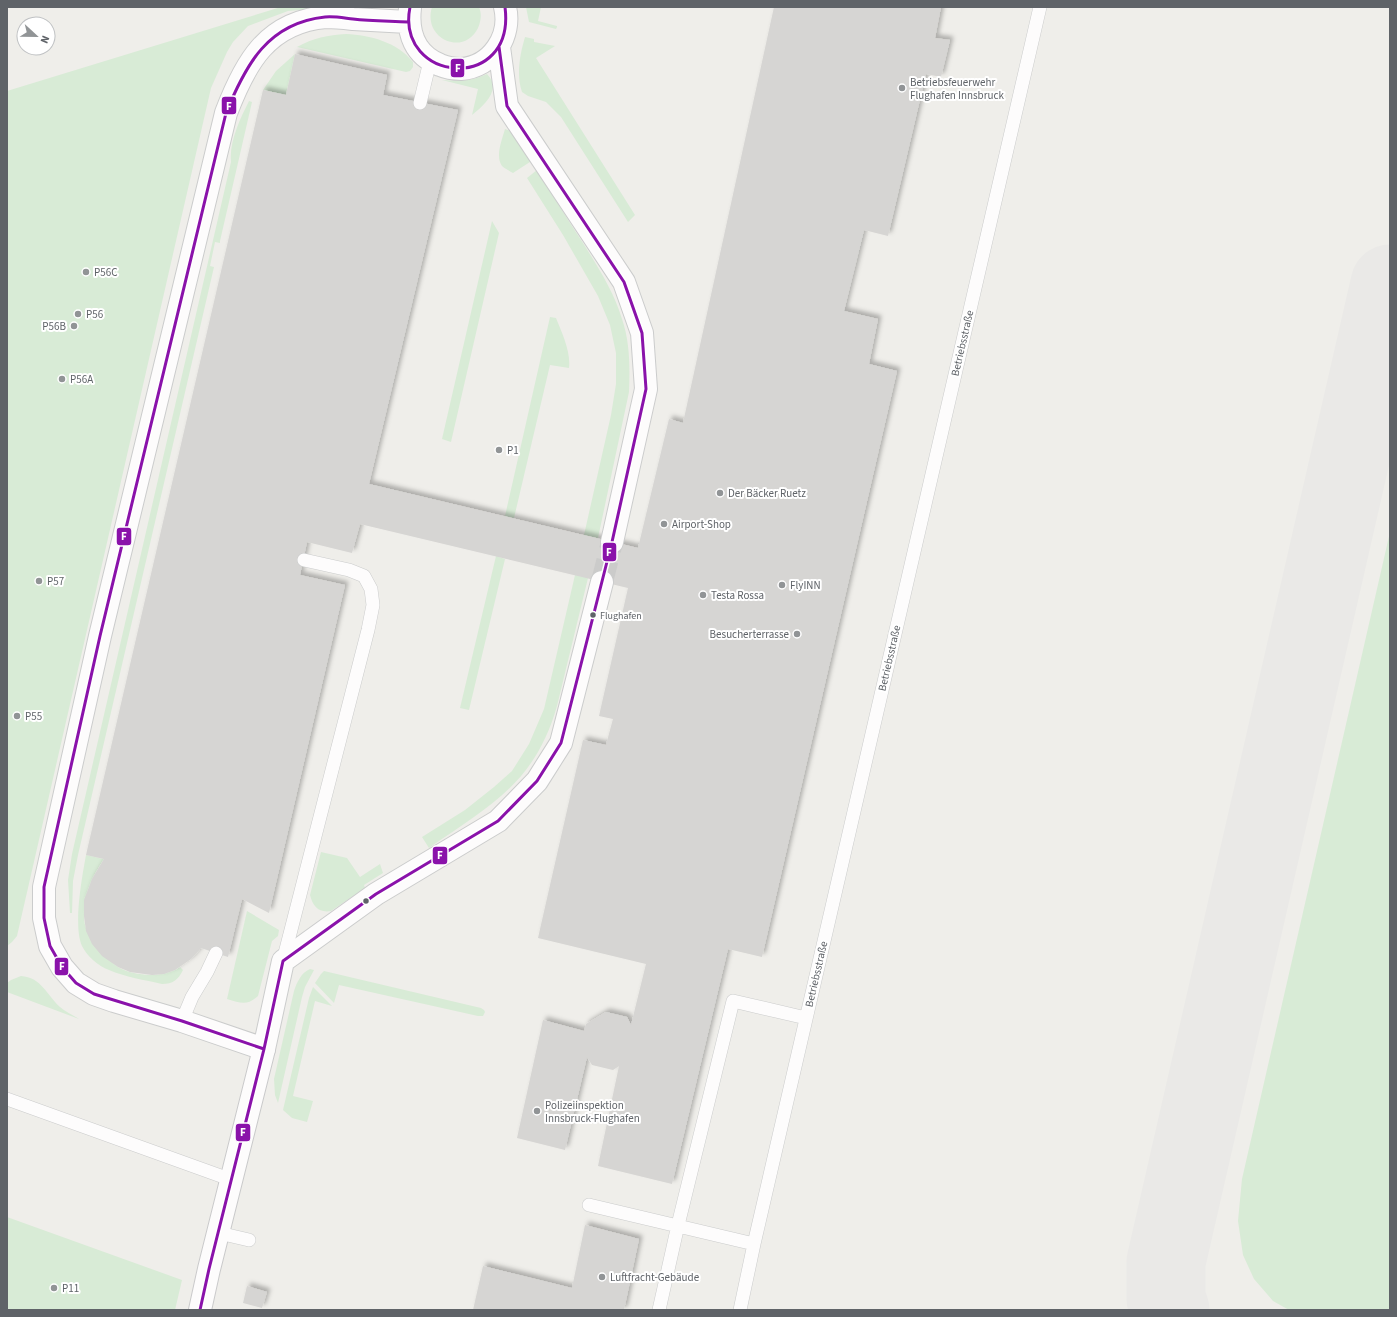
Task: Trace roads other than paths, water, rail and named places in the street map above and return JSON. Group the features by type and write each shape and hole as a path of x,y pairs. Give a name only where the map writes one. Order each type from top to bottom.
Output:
{"street":[{"path":"264,1049 182,1021 94,994 76,983 62,967 50,946 44,918 44,887 100,636 226,113 235,88 261,46 277,33 290,26 307,20 327,17 409,14 412,37 419,51 430,61 446,68 461,69 476,66 488,58 498,47 506,29 507,14 505,7"},
{"path":"498,47 507,106 624,282 642,333 646,389 612,542"},
{"path":"200,1310 264,1049 283,962 376,894 498,821 537,781 561,743 602,582"}],"lane":[{"name":"Betriebsstraße","path":"740,1310 1040,7"},
{"path":"420,103 430,61"},
{"path":"283,962 368,630 373,604 371,589 364,576 349,570 304,560"},
{"path":"182,1021 192,996 207,972 216,953"},
{"path":"659,1310 678,1225 733,1002 806,1018"},
{"path":"7,1099 232,1180"},
{"path":"589,1205 754,1244"},
{"path":"218,1233 249,1240"}],"tunnel":[{"path":"602,582 612,542"}],"place":[{"name":"Betriebsfeuerwehr Flughafen Innsbruck","path":"902,88"},
{"name":"P56C","path":"86,272"},
{"name":"P56","path":"78,314"},
{"name":"P56B","path":"74,326"},
{"name":"P56A","path":"62,379"},
{"name":"P1","path":"499,450"},
{"name":"Der Bäcker Ruetz","path":"720,493"},
{"name":"Airport-Shop","path":"664,524"},
{"name":"P57","path":"39,581"},
{"name":"FlyINN","path":"782,585"},
{"name":"Testa Rossa","path":"703,595"},
{"name":"Flughafen","path":"593,615"},
{"name":"Besucherterrasse","path":"797,634"},
{"name":"P55","path":"17,716"},
{"name":"Polizeiinspektion Innsbruck-Flughafen","path":"537,1111"},
{"name":"Luftfracht-Gebäude","path":"602,1277"},
{"name":"P11","path":"54,1288"}]}
